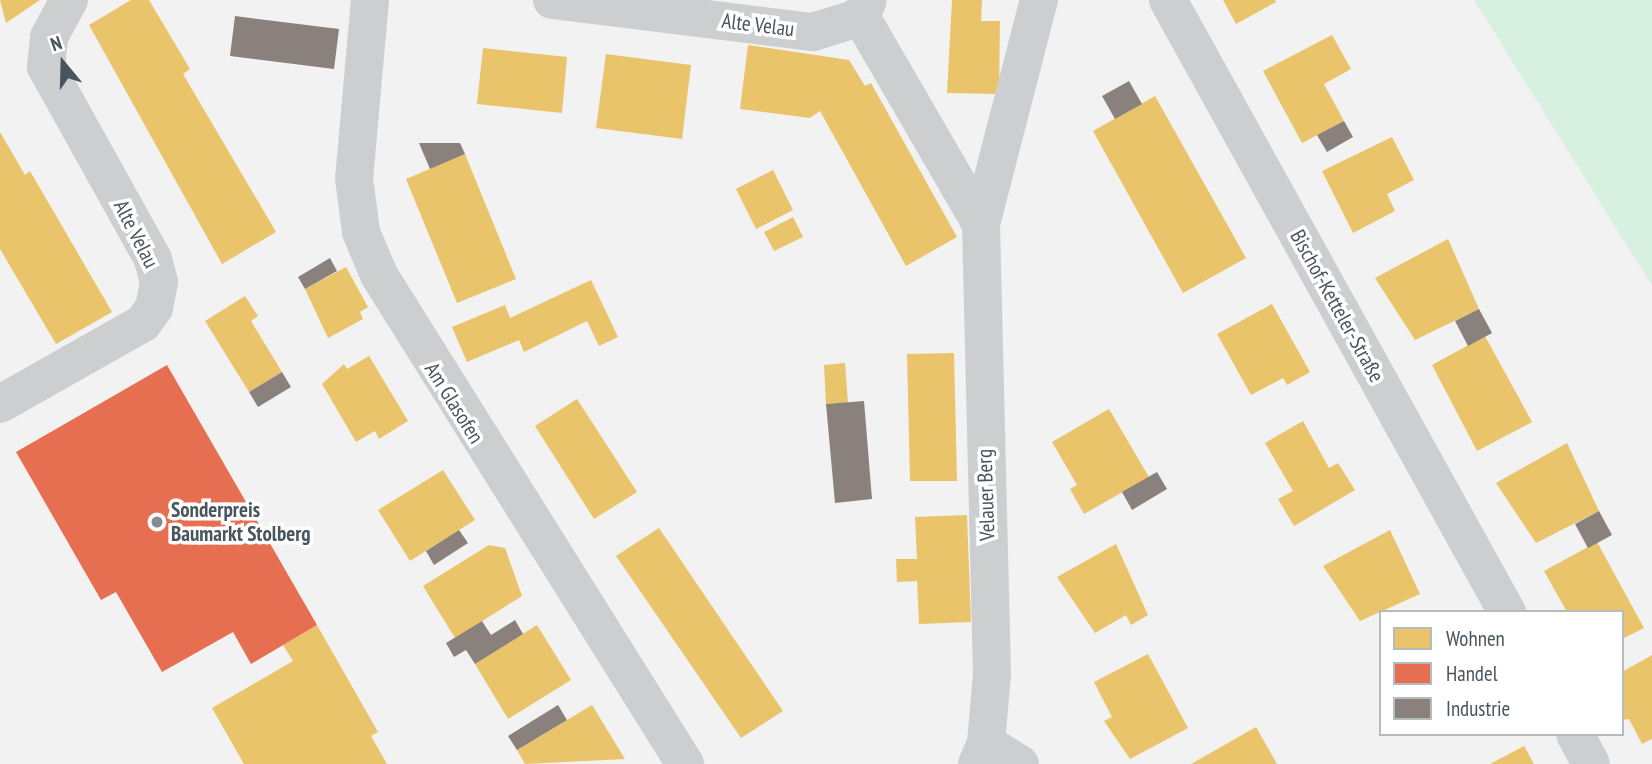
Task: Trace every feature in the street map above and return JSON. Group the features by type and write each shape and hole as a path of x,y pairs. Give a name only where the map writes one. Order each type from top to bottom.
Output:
{"street":[{"name":"Alte Velau","path":"0,404 143,323 154,308 159,282 146,246 46,67 49,37 69,0"},
{"name":"Am Glasofen","path":"370,0 354,178 361,232 374,264 412,334 685,764"},
{"name":"Alte Velau","path":"552,0 813,32 864,8"},
{"name":"Velauer Berg","path":"981,754 992,675 981,224 1039,0"},
{"name":"Bischof-Ketteler-Straße","path":"1168,0 1506,610"},
{"name":"Velauer Berg","path":"864,8 981,224"},
{"path":"1576,736 1591,764"},
{"path":"981,754 1020,764"}],"green space":[{"path":"1474,0 1652,0 1652,286"}],"building: Wohnen":[{"path":"0,0 40,0 6,23"},
{"path":"131,0 149,0 190,69 183,74 276,232 222,264 89,25"},
{"path":"952,0 982,0 981,21 1000,21 999,94 947,93"},
{"path":"1223,0 1275,0 1276,2 1236,24"},
{"path":"1332,35 1351,69 1324,84 1344,121 1302,143 1263,71"},
{"path":"748,45 849,60 865,86 871,83 957,237 906,266 820,111 810,118 740,109"},
{"path":"483,48 567,57 562,113 477,104"},
{"path":"606,54 691,65 682,139 596,128"},
{"path":"1155,96 1246,258 1183,293 1093,131"},
{"path":"0,132 25,175 30,171 112,312 56,344 0,249"},
{"path":"1392,137 1414,180 1387,194 1395,211 1353,233 1322,171"},
{"path":"465,154 516,279 457,303 406,179"},
{"path":"773,170 793,210 756,229 736,189"},
{"path":"793,217 803,237 774,251 764,232"},
{"path":"1448,239 1479,309 1415,340 1375,278"},
{"path":"346,267 368,307 360,312 363,319 328,338 305,289"},
{"path":"591,280 618,337 599,346 587,321 524,352 519,340 467,362 452,327 505,305 510,318"},
{"path":"245,296 258,316 251,321 282,372 249,392 205,321"},
{"path":"1272,304 1310,372 1287,385 1283,378 1251,395 1217,334"},
{"path":"1485,336 1532,422 1477,451 1432,365"},
{"path":"954,353 957,481 910,481 907,354"},
{"path":"369,356 408,421 379,439 375,431 356,442 322,384 344,364 347,369"},
{"path":"845,363 848,403 826,404 824,365"},
{"path":"577,399 637,492 594,519 535,426"},
{"path":"1109,409 1149,477 1084,514 1070,489 1077,485 1052,442"},
{"path":"1303,421 1329,468 1338,463 1355,490 1294,526 1278,499 1293,491 1265,443"},
{"path":"1567,443 1599,511 1536,543 1496,483"},
{"path":"443,470 475,520 410,561 378,510"},
{"path":"967,515 971,622 919,624 917,581 897,582 896,559 917,559 915,517"},
{"path":"659,528 783,711 741,738 616,556"},
{"path":"1390,530 1420,594 1379,610 1379,612 1360,621 1323,566"},
{"path":"1597,542 1644,628 1624,638 1624,610 1566,610 1544,571"},
{"path":"1116,544 1148,615 1131,625 1126,615 1095,633 1057,577"},
{"path":"489,545 505,548 522,596 455,638 423,586"},
{"path":"317,625 378,732 371,736 387,764 244,764 212,708 293,661 283,645"},
{"path":"537,625 571,680 508,719 475,664"},
{"path":"1148,654 1188,728 1130,759 1104,721 1112,717 1094,682"},
{"path":"1652,655 1652,739 1642,744 1629,719 1624,720 1624,671"},
{"path":"592,705 625,759 525,764 517,750"},
{"path":"1256,727 1277,764 1191,764"},
{"path":"1524,746 1534,764 1490,764"}],"building: Handel":[{"name":"Sonderpreis Baumarkt Stolberg","path":"167,365 317,625 251,664 233,632 162,672 116,592 101,600 16,452"}],"building: Industrie":[{"path":"235,16 339,29 334,69 230,56"},
{"path":"1129,81 1142,104 1115,119 1102,96"},
{"path":"1344,121 1353,137 1327,152 1317,135"},
{"path":"419,143 460,143 465,154 430,169"},
{"path":"330,258 337,271 305,289 298,277"},
{"path":"1479,309 1492,333 1468,346 1455,321"},
{"path":"282,372 291,387 258,407 249,392"},
{"path":"864,401 872,499 835,503 826,404"},
{"path":"1157,472 1167,489 1132,510 1122,492"},
{"path":"1599,511 1612,535 1588,548 1575,524"},
{"path":"459,530 468,543 434,565 426,551"},
{"path":"515,620 523,634 475,664 466,650 454,657 446,643 482,621 491,635"},
{"path":"558,705 567,720 517,750 508,736"}],"place":[{"name":"Sonderpreis Baumarkt Stolberg","path":"157,522"}]}
